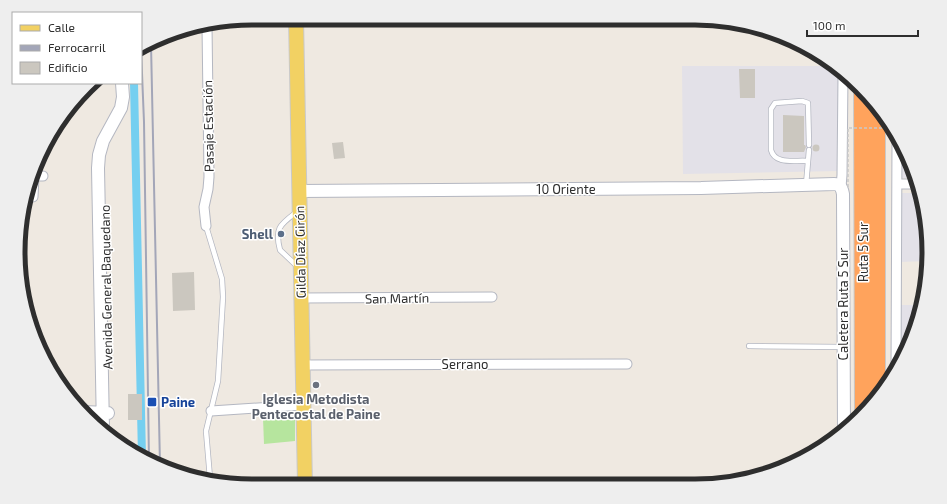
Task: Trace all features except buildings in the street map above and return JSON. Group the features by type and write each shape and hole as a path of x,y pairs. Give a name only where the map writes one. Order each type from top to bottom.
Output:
{"highway":[{"name":"Ruta 5 Sur","path":"862,98 863,405"},
{"name":"Ruta 5 Sur","path":"877,117 877,387"},
{"path":"877,186 883,124"}],"main road":[{"name":"Gilda Díaz Girón","path":"296,25 305,479"}],"street":[{"name":"Pasaje Estación","path":"206,30 209,178 204,207 206,226"},
{"path":"841,186 843,79"},
{"name":"Avenida General Baquedano","path":"104,424 105,413 103,141 121,108 123,97 122,84"},
{"path":"897,148 899,352"},
{"path":"897,184 911,184"},
{"name":"10 Oriente","path":"299,191 694,188 806,185 841,186"},
{"path":"33,196 35,186"},
{"name":"Caletera Ruta 5 Sur","path":"841,186 843,194 844,424"},
{"name":"San Martín","path":"301,298 492,297"},
{"name":"Serrano","path":"302,365 627,364"},
{"path":"211,411 303,405"},
{"path":"90,412 105,413"},
{"name":"Avenida General Baquedano","path":"105,413 108,427"}],"lane":[{"path":"806,185 809,148 808,103 802,101 775,103 771,109 771,150 773,156 778,160 807,161"},
{"path":"299,210 281,224 279,231 279,246 281,252 300,270"},
{"path":"206,226 222,278 223,296 218,381 206,432 210,475"},
{"path":"749,346 844,347"}],"path":[{"path":"841,186 848,128 885,128"}],"shaded area":[{"path":"682,66 825,66 838,76 839,171 683,174"},
{"path":"901,157 910,178 902,178"},
{"path":"899,193 914,193 918,208 922,237 922,261 899,262"},
{"path":"899,305 916,305 910,325 899,352"}],"green space":[{"path":"295,416 295,441 264,444 263,418"}],"waterway":[{"path":"134,84 142,451"}],"railway":[{"path":"151,48 160,460"},
{"path":"142,73 149,454"}],"place":[{"name":"Shell","path":"281,234"},
{"name":"Iglesia Metodista Pentecostal de Paine","path":"316,385"},
{"name":"Paine","path":"152,402"}]}
